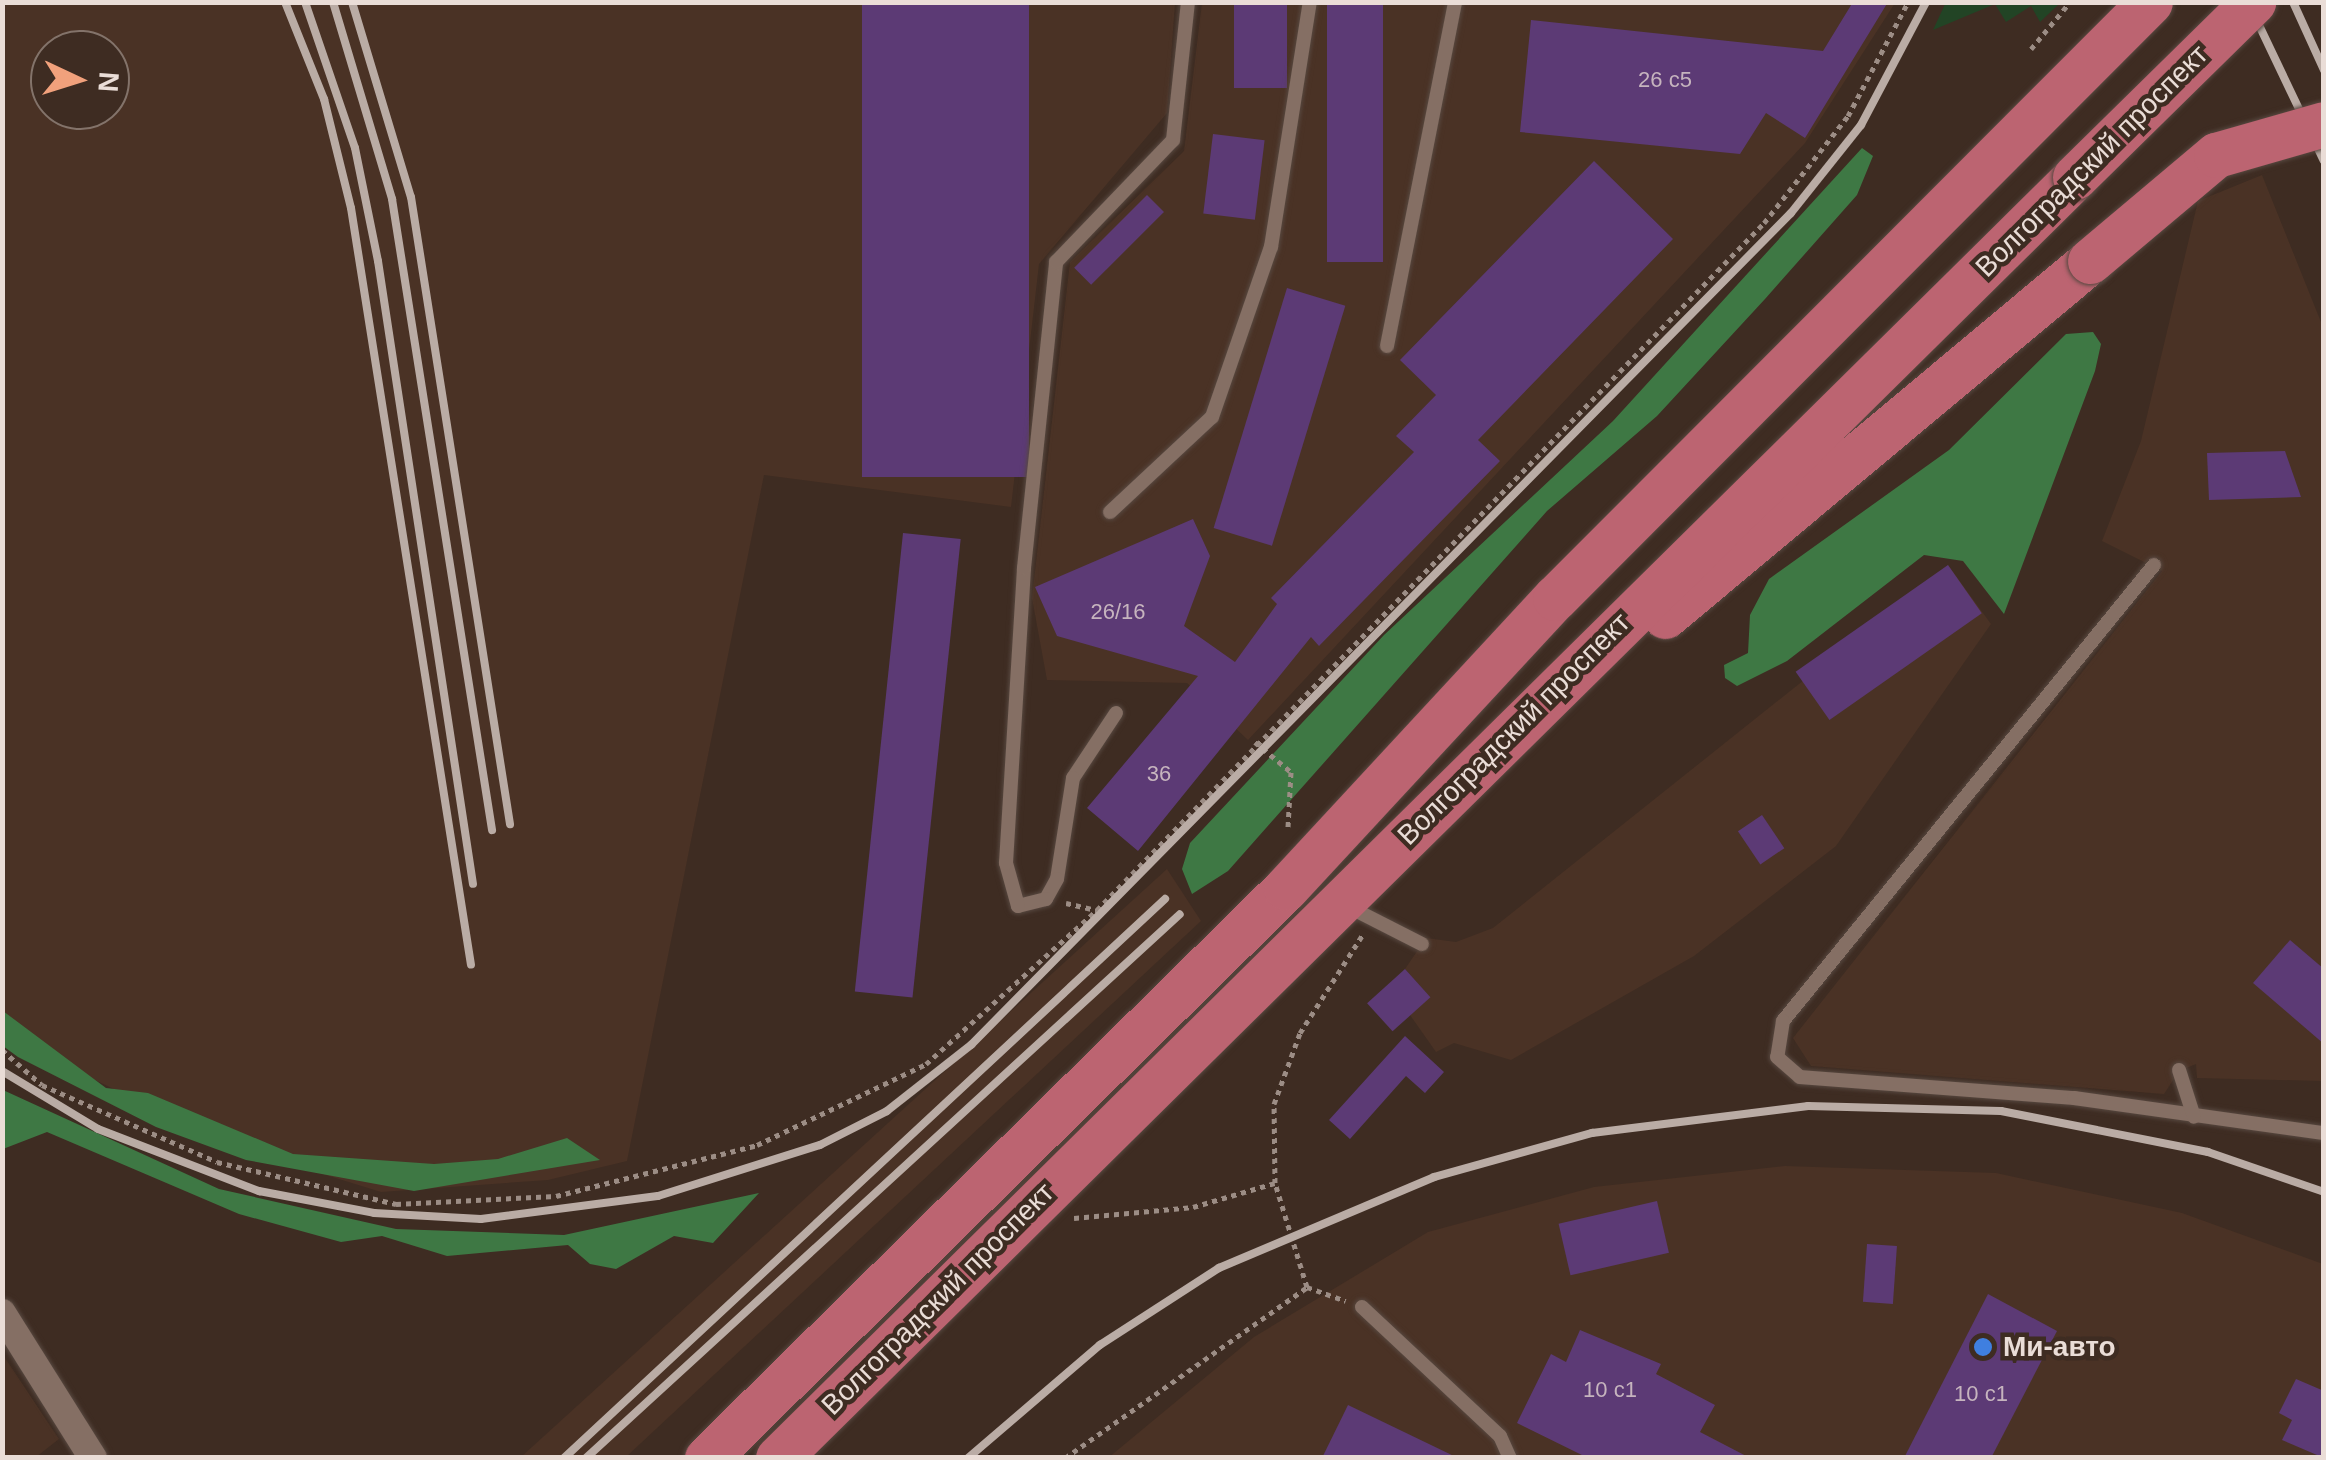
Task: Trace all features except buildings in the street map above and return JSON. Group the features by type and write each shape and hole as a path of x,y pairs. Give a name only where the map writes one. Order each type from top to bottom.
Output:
{"main road":[{"path":"2060,92 2112,2"},
{"name":"Волгоградский проспект","path":"706,1458 1286,888 1555,598 2150,2"},
{"name":"Волгоградский проспект","path":"778,1458 1356,910 1454,788 2252,2"},
{"path":"1454,788 2216,156 2278,130 2324,124"}],"street":[{"path":"2,1313 93,1458"}],"lane":[{"path":"1116,713 1073,778 1057,879 1046,899 1018,906 1006,864 1024,568 1056,262 1173,140 1188,2"},
{"path":"1110,512 1212,417 1271,246 1310,2"},
{"path":"1386,346 1456,2"},
{"path":"2154,565 1776,1039 1778,1057 1800,1077 2194,1116 2324,1133"},
{"path":"1356,910 1422,944"},
{"path":"2179,1070 2194,1116"},
{"path":"1362,1307 1500,1436 1510,1458"}],"path":[{"path":"2,1050 42,1085 217,1162 396,1204 556,1196 757,1145 926,1064 1097,910 1255,742 1764,224 1848,116 1908,2"},
{"path":"2031,50 2070,2"},
{"path":"1255,742 1291,772 1288,827"},
{"path":"1046,899 1097,910"},
{"path":"1307,1287 1276,1184 1274,1104 1300,1032 1356,910"},
{"path":"1074,1218 1192,1206 1276,1184"},
{"path":"1307,1287 1362,1307"},
{"path":"1065,1458 1307,1287"}],"shaded area":[{"path":"3,3 1175,3 1167,113 1039,264 1011,507 764,475 627,1161 548,1180 381,1192 229,1145 56,1061 3,1015"},
{"path":"1202,3 1895,3 1805,143 1248,740 1187,683 1047,680 1032,598 1070,262 1184,151"},
{"path":"2262,175 2323,327 2323,1081 2197,1078 2196,1064 2179,1071 2164,1094 1811,1066 1793,1038 2162,571 2102,541 2141,441 2198,201"},
{"path":"1948,565 1991,624 1836,846 1694,956 1511,1060 1454,1043 1436,1052 1410,1015 1430,997 1405,969 1426,938 1456,942 1493,928"},
{"path":"1167,869 1201,921 626,1457 521,1457"},
{"path":"1785,1166 1996,1173 2182,1213 2323,1264 2323,1457 1108,1458 1254,1337 1428,1232 1594,1187"},
{"path":"3,1355 59,1439 36,1457 3,1457"}],"green space":[{"path":"1946,2 2060,3 2040,22 2031,6 2006,22 1995,4 1933,30"},
{"path":"1862,148 1873,156 1857,195 1765,299 1657,416 1547,511 1228,871 1192,894 1182,869 1190,843 1384,635 1613,421"},
{"path":"2093,332 2101,344 2095,371 2004,614 1963,561 1924,555 1787,661 1737,686 1725,678 1724,665 1748,653 1750,615 1769,579 1949,450 2066,334"},
{"path":"3,1011 106,1088 148,1093 293,1154 434,1164 498,1159 567,1138 600,1160 414,1191 246,1160 156,1127 18,1057 3,1046"},
{"path":"3,1090 219,1189 396,1229 564,1235 759,1193 713,1243 674,1236 616,1269 590,1264 568,1245 447,1256 382,1236 341,1242 239,1214 47,1132 3,1149"}],"railway":[{"path":"285,2 324,99 351,208 471,965"},
{"path":"305,2 355,148 378,261 473,884"},
{"path":"333,2 392,199 492,830"},
{"path":"352,2 411,197 510,824"},
{"path":"2,1071 98,1129 259,1191 374,1213 481,1219 658,1196 820,1145 887,1111 971,1045 1791,213 1861,125 1926,2"},
{"path":"2248,2 2324,161"},
{"path":"2293,2 2324,70"},
{"path":"564,1458 1165,899"},
{"path":"586,1458 1180,914"},
{"path":"968,1458 1100,1345 1219,1268 1434,1177 1592,1133 1808,1106 2001,1111 2208,1152 2324,1192"}],"place":[{"name":"Ми-авто","path":"1983,1347"}]}
